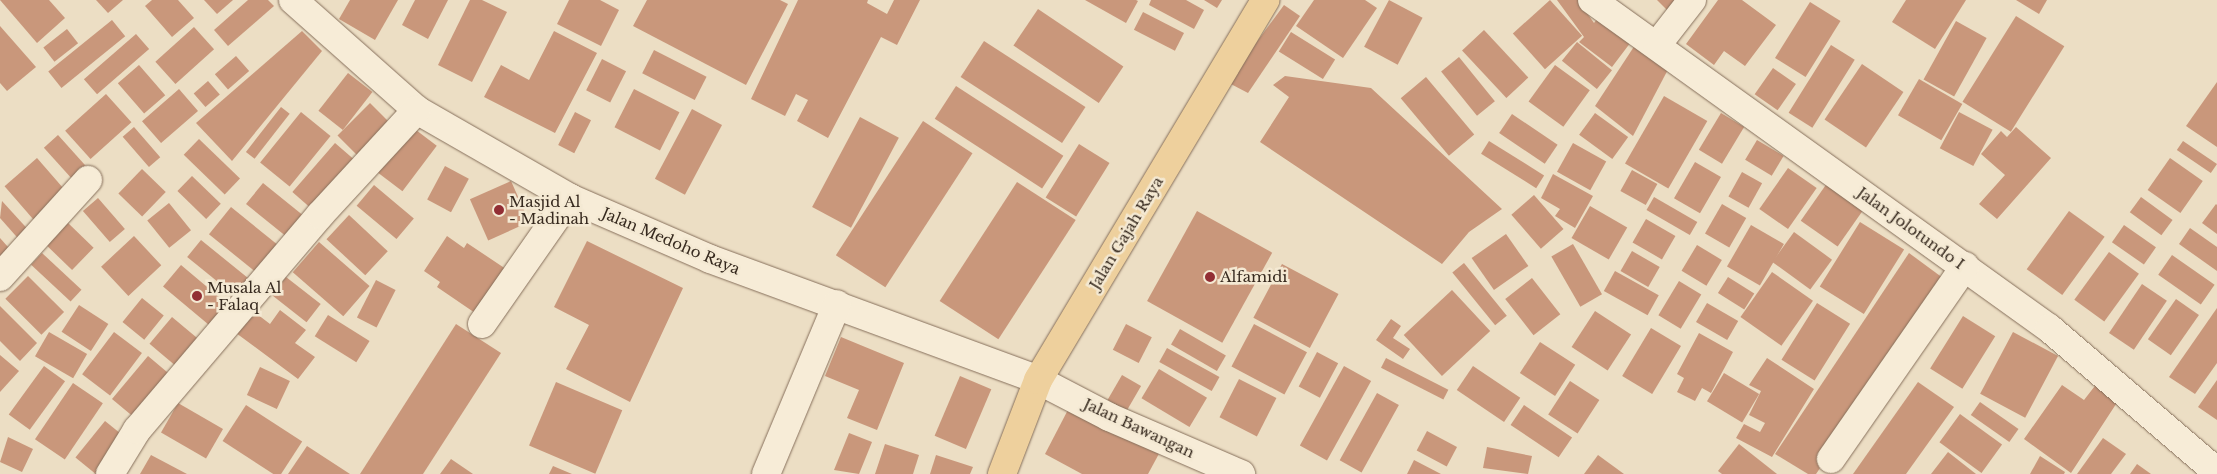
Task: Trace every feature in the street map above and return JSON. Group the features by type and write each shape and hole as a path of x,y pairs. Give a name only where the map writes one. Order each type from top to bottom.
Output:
{"main road":[{"name":"Jalan Gajah Raya","path":"1002,474 1038,380 1265,0"}],"street":[{"name":"Jalan Medoho Raya","path":"293,0 417,110 570,198 710,259 837,304 1038,380"},
{"name":"Jalan Jolotundo I","path":"1592,0 2049,328 2217,472"},
{"path":"1657,45 1692,0"},
{"path":"110,474 137,430 320,215 417,110"},
{"path":"0,277 88,180"},
{"path":"482,324 570,198"},
{"path":"1831,459 1965,266"},
{"path":"766,474 837,304"},
{"name":"Jalan Bawangan","path":"1038,380 1109,417 1241,474"}],"building":[{"path":"0,0 49,0 65,18 37,43"},
{"path":"96,0 123,0 108,13"},
{"path":"152,0 178,0 194,18 172,37 145,6"},
{"path":"204,0 233,0 217,14"},
{"path":"248,0 268,0 274,6 228,46 214,30"},
{"path":"350,0 398,0 375,40 339,19"},
{"path":"415,0 448,0 428,39 402,25"},
{"path":"470,0 482,0 507,12 472,82 438,65"},
{"path":"569,0 600,0 619,10 601,46 557,24"},
{"path":"647,0 780,0 788,4 746,85 633,26"},
{"path":"798,0 868,0 867,3 887,14 894,0 920,0 897,45 881,37 828,138 797,121 808,100 796,94 785,116 751,99"},
{"path":"1085,0 1136,0 1138,1 1126,23"},
{"path":"1151,0 1186,0 1204,10 1194,29 1149,5"},
{"path":"1204,0 1222,0 1217,8"},
{"path":"1314,0 1365,0 1377,8 1343,58 1296,26"},
{"path":"1389,0 1423,18 1398,65 1364,47"},
{"path":"1550,0 1582,36 1545,69 1513,33"},
{"path":"1557,0 1578,0 1594,23 1604,10 1637,34 1612,67 1579,42 1584,37"},
{"path":"1657,0 1683,0 1671,14"},
{"path":"1718,0 1742,0 1776,25 1745,66 1724,51 1714,65 1686,44"},
{"path":"1906,0 1966,0 1935,49 1892,22"},
{"path":"2016,0 2047,0 2039,14"},
{"path":"1810,2 1841,21 1806,77 1775,58"},
{"path":"1284,5 1300,16 1248,93 1227,82"},
{"path":"1038,9 1123,67 1099,103 1013,45"},
{"path":"1143,12 1184,33 1175,51 1134,30"},
{"path":"2016,16 2064,46 2011,132 1962,102"},
{"path":"112,20 125,36 61,88 48,72"},
{"path":"1956,21 1987,38 1954,97 1924,80"},
{"path":"0,26 36,67 7,91 0,83"},
{"path":"194,27 214,49 175,84 155,62"},
{"path":"67,29 78,43 54,62 43,47"},
{"path":"1484,30 1528,78 1506,98 1462,50"},
{"path":"302,31 322,51 232,161 196,123"},
{"path":"554,31 597,53 555,133 484,97 501,65 529,80"},
{"path":"1291,32 1335,60 1323,79 1279,52"},
{"path":"136,34 149,49 97,94 84,79"},
{"path":"1639,39 1673,60 1633,136 1595,106"},
{"path":"984,41 1085,107 1062,143 961,77"},
{"path":"1577,42 1612,70 1597,89 1562,61"},
{"path":"1831,45 1855,60 1812,128 1789,113"},
{"path":"654,50 707,77 695,100 642,73"},
{"path":"236,56 249,71 228,89 215,74"},
{"path":"1459,57 1495,101 1477,116 1441,71"},
{"path":"602,59 626,71 610,102 586,90"},
{"path":"1862,64 1903,92 1866,148 1825,120"},
{"path":"139,65 165,95 144,114 118,83"},
{"path":"1555,65 1590,90 1563,127 1529,101"},
{"path":"1773,68 1796,84 1778,110 1755,94"},
{"path":"348,73 372,92 343,130 318,111"},
{"path":"1285,76 1371,88 1502,209 1469,232 1442,264 1260,142 1289,97 1273,85"},
{"path":"1426,77 1474,134 1449,156 1401,98"},
{"path":"1919,79 1962,104 1941,140 1898,115"},
{"path":"208,81 220,95 205,107 194,93"},
{"path":"2217,82 2217,147 2186,126"},
{"path":"956,86 1063,156 1042,188 935,119"},
{"path":"179,89 198,111 161,143 142,121"},
{"path":"634,89 679,112 660,150 614,127"},
{"path":"106,94 131,122 91,159 65,131"},
{"path":"1664,96 1707,121 1668,189 1625,164"},
{"path":"370,103 391,124 359,157 337,136"},
{"path":"281,107 290,114 255,159 246,152"},
{"path":"692,109 722,125 685,195 655,179"},
{"path":"301,112 331,136 290,186 260,163"},
{"path":"575,112 591,120 574,153 558,145"},
{"path":"1959,112 1993,130 1973,166 1940,148"},
{"path":"1595,113 1628,137 1612,159 1579,135"},
{"path":"1721,113 1744,127 1722,164 1699,150"},
{"path":"1512,114 1558,145 1545,164 1499,133"},
{"path":"860,117 899,138 851,228 812,207"},
{"path":"923,121 972,153 885,287 836,255"},
{"path":"134,127 160,157 149,167 123,137"},
{"path":"412,127 437,146 402,191 378,173"},
{"path":"2016,127 2051,158 1997,219 1979,204 2005,175 1981,154 2001,131 2007,137"},
{"path":"58,135 92,173 78,186 44,148"},
{"path":"199,139 240,179 225,194 184,155"},
{"path":"1757,140 1784,156 1772,176 1745,160"},
{"path":"1489,141 1544,175 1536,188 1481,154"},
{"path":"2183,141 2217,164 2211,173 2177,150"},
{"path":"335,143 356,161 313,210 292,192"},
{"path":"1573,143 1606,161 1590,190 1557,172"},
{"path":"1079,144 1110,163 1076,217 1046,197"},
{"path":"37,158 69,195 37,223 5,186"},
{"path":"2170,158 2203,181 2180,213 2148,190"},
{"path":"1695,162 1721,177 1700,213 1674,198"},
{"path":"445,166 469,179 451,212 427,200"},
{"path":"1788,168 1817,188 1788,229 1759,209"},
{"path":"142,169 166,192 142,216 118,193"},
{"path":"1632,170 1657,184 1646,205 1620,191"},
{"path":"1742,172 1762,183 1749,208 1728,196"},
{"path":"1553,174 1593,196 1575,228 1555,216 1560,209 1541,198"},
{"path":"192,176 221,204 206,219 177,191"},
{"path":"1830,179 1867,205 1838,247 1801,221"},
{"name":"Masjid Al - Madinah","path":"511,181 529,222 488,240 470,199"},
{"path":"1017,182 1076,220 998,339 940,301"},
{"path":"263,183 307,219 290,240 246,204"},
{"path":"374,185 414,218 396,239 357,206"},
{"path":"1534,195 1564,229 1541,249 1511,215"},
{"path":"1654,197 1697,222 1690,235 1646,210"},
{"path":"2141,197 2173,220 2161,235 2130,212"},
{"path":"98,198 125,229 110,242 83,211"},
{"path":"2,201 33,235 23,244 0,218"},
{"path":"169,203 191,230 169,248 147,221"},
{"path":"1722,204 1746,218 1729,247 1705,233"},
{"path":"2217,205 2217,234 2202,223"},
{"path":"1590,206 1627,228 1609,260 1572,238"},
{"path":"231,207 282,249 260,276 209,234"},
{"name":"Alfamidi","path":"1197,211 1272,253 1222,343 1147,301"},
{"path":"2069,211 2105,237 2062,295 2027,269"},
{"path":"349,215 388,251 365,275 326,239"},
{"path":"1646,219 1675,236 1662,259 1632,242"},
{"path":"67,222 94,248 72,270 45,244"},
{"path":"1860,222 1904,250 1864,314 1820,286"},
{"path":"1751,225 1784,244 1760,286 1727,267"},
{"path":"2124,225 2156,247 2144,265 2112,242"},
{"path":"2190,228 2217,247 2217,271 2179,244"},
{"path":"1794,232 1832,260 1810,290 1772,262"},
{"path":"1506,234 1528,266 1494,290 1472,258"},
{"path":"134,236 161,265 128,296 101,267"},
{"path":"447,236 464,248 467,243 512,273 481,317 437,287 440,282 424,271"},
{"path":"0,238 16,256 0,271"},
{"path":"201,240 249,279 235,296 187,257"},
{"path":"587,241 683,288 630,402 566,369 589,325 554,307"},
{"path":"319,242 370,286 343,316 293,272"},
{"path":"1573,244 1602,294 1580,307 1551,256"},
{"path":"1697,245 1722,260 1706,286 1682,271"},
{"path":"1632,251 1660,267 1648,287 1620,271"},
{"path":"2109,252 2139,274 2104,321 2074,300"},
{"path":"42,253 81,290 71,302 31,265"},
{"path":"1909,253 1947,281 1816,474 1808,474 1775,454"},
{"path":"2172,255 2215,285 2201,304 2158,275"},
{"path":"1464,263 1507,316 1495,325 1452,272"},
{"path":"1282,264 1339,294 1310,348 1253,318"},
{"name":"Musala Al - Falaq","path":"181,265 230,306 212,328 163,286"},
{"path":"1615,271 1659,295 1648,315 1604,291"},
{"path":"1772,272 1813,301 1781,346 1740,317"},
{"path":"28,276 64,312 41,335 5,299"},
{"path":"286,277 321,304 307,322 272,295"},
{"path":"1728,277 1754,293 1744,310 1718,293"},
{"path":"1532,278 1560,314 1534,335 1505,299"},
{"path":"376,280 396,290 377,327 357,317"},
{"path":"1679,281 1701,294 1681,329 1658,315"},
{"path":"2142,284 2167,301 2134,350 2109,333"},
{"path":"1452,290 1490,331 1442,376 1404,335"},
{"path":"142,298 164,316 144,340 122,322"},
{"path":"2176,299 2199,315 2171,355 2148,339"},
{"path":"1707,303 1738,321 1727,340 1696,322"},
{"path":"1817,303 1850,324 1815,380 1781,360"},
{"path":"79,305 108,324 91,351 62,332"},
{"path":"0,306 37,343 20,361 0,341"},
{"path":"2217,308 2217,363 2195,394 2169,377"},
{"path":"280,310 306,330 295,343 315,357 298,379 236,333 253,311 270,324"},
{"path":"1595,311 1631,334 1608,370 1572,347"},
{"path":"328,315 370,341 356,362 315,336"},
{"path":"1963,316 1995,336 1962,389 1930,369"},
{"path":"172,317 198,339 176,366 150,344"},
{"path":"1391,319 1401,326 1393,338 1410,349 1403,359 1376,340"},
{"path":"456,324 501,353 423,474 360,474"},
{"path":"1126,324 1152,337 1139,363 1113,350"},
{"path":"1254,324 1307,352 1284,395 1231,366"},
{"path":"1651,328 1681,346 1652,394 1622,376"},
{"path":"1180,329 1226,356 1217,371 1171,345"},
{"path":"49,332 87,354 73,378 35,356"},
{"path":"114,332 142,353 110,395 82,374"},
{"path":"2013,332 2058,356 2025,418 1980,394"},
{"path":"1699,333 1733,352 1711,393 1702,388 1695,401 1677,392 1684,378 1677,374"},
{"path":"841,337 904,363 877,430 847,418 859,390 825,376"},
{"path":"1540,342 1575,365 1555,396 1520,373"},
{"path":"1167,348 1219,377 1212,391 1159,362"},
{"path":"1317,352 1338,363 1320,398 1299,386"},
{"path":"0,355 19,371 0,392"},
{"path":"148,356 172,376 136,419 112,399"},
{"path":"1386,358 1448,390 1443,400 1381,368"},
{"path":"1767,358 1814,389 1772,457 1736,438 1744,424 1760,432 1765,423 1749,415 1761,391 1749,385"},
{"path":"44,366 65,381 30,430 9,415"},
{"path":"1344,366 1371,381 1327,461 1300,446"},
{"path":"1473,366 1520,398 1504,422 1457,390"},
{"path":"260,367 290,381 277,409 247,395"},
{"path":"1159,369 1207,398 1189,427 1141,398"},
{"path":"1724,373 1759,394 1742,422 1707,401"},
{"path":"1122,375 1141,386 1127,411 1108,400"},
{"path":"960,376 991,389 966,449 935,436"},
{"path":"1239,379 1276,398 1257,436 1219,417"},
{"path":"2217,380 2217,420 2198,407"},
{"path":"1570,381 1599,400 1578,434 1548,415"},
{"path":"556,382 622,410 595,474 529,446"},
{"path":"1918,382 1954,407 1906,474 1853,474"},
{"path":"2098,382 2120,398 2071,473 2024,439 2062,385 2084,400"},
{"path":"73,383 103,403 65,460 35,439"},
{"path":"1377,393 1399,405 1362,472 1340,460"},
{"path":"1980,402 2019,429 2009,442 1971,415"},
{"path":"178,403 223,429 206,458 161,432"},
{"path":"1071,404 1161,450 1148,474 1082,474 1045,454"},
{"path":"246,405 302,441 281,474 273,474 223,441"},
{"path":"1524,405 1572,437 1559,457 1511,425"},
{"path":"1960,414 2002,445 1981,473 1939,442"},
{"path":"105,421 127,439 98,474 75,458"},
{"path":"1427,431 1457,447 1447,466 1417,450"},
{"path":"849,433 872,442 859,474 834,470"},
{"path":"8,437 33,449 22,472 0,462"},
{"path":"2103,438 2126,454 2111,474 2077,474"},
{"path":"885,444 919,455 913,474 875,474"},
{"path":"1739,444 1777,474 1722,474 1718,471"},
{"path":"307,446 350,474 288,474"},
{"path":"1487,447 1532,456 1528,474 1483,468"},
{"path":"1948,452 1976,474 1931,474"},
{"path":"151,455 187,474 140,474"},
{"path":"936,455 973,467 970,474 930,474"},
{"path":"1598,455 1624,474 1584,474"},
{"path":"2040,456 2065,472 2064,474 2030,474"},
{"path":"451,459 473,474 440,474"},
{"path":"1414,460 1441,474 1407,474"},
{"path":"2137,464 2151,474 2130,474"},
{"path":"553,466 572,474 549,474"}],"place":[{"name":"Masjid Al - Madinah","path":"499,210"},
{"name":"Alfamidi","path":"1210,277"},
{"name":"Musala Al - Falaq","path":"197,296"}]}
